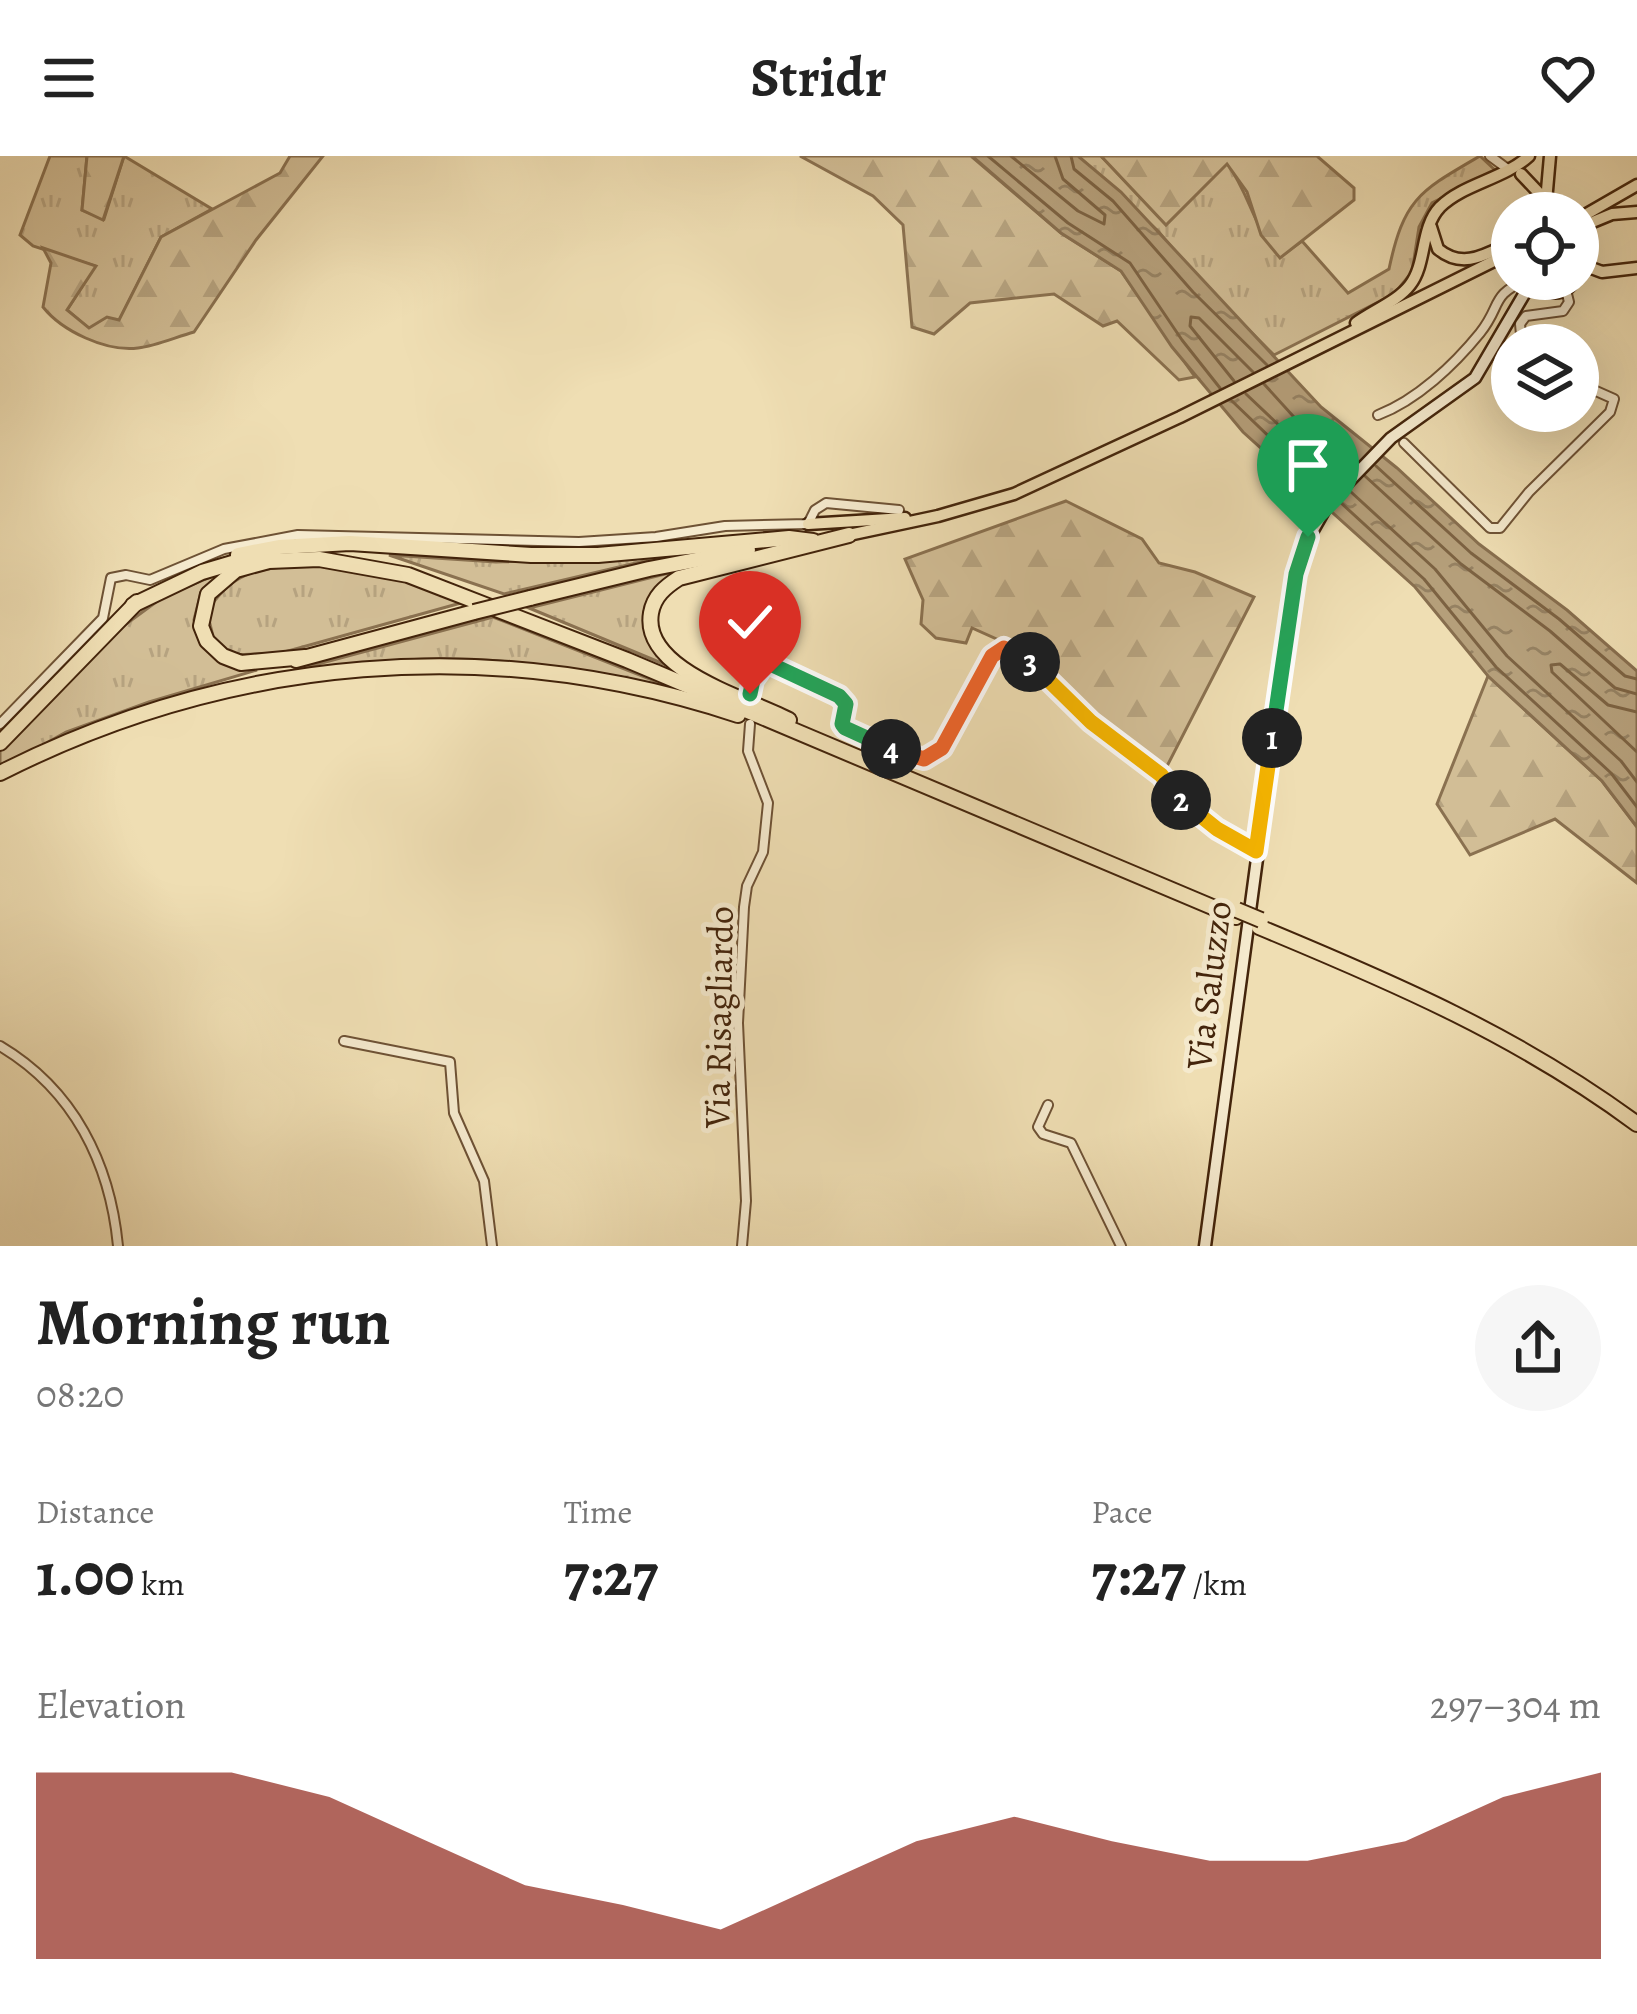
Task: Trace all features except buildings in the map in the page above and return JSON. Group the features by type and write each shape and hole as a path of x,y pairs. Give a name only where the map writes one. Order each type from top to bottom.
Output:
{"highway":[{"path":"813,736 677,666 656,643 651,610 662,590 679,578 849,535"},
{"path":"0,742 149,592 203,566 279,547 350,544 564,556 789,538 813,541"},
{"path":"0,773 78,735 304,657 719,554 813,541"},
{"path":"133,605 202,572 250,558 309,554 372,560 520,610 813,736"},
{"path":"304,657 241,663 223,656 203,631 202,607 208,595 225,577 260,562 319,559 390,569 444,586 1444,998 1596,1085 1637,1119"},
{"path":"178,700 344,671 407,666 495,668 624,685 813,736"}],"main road":[{"path":"1516,172 1528,157 1550,160"},
{"path":"1333,341 1406,291 1419,268 1431,224 1444,203 1516,172 1542,170 1550,160"},
{"path":"1547,192 1550,160"},
{"path":"1516,172 1538,192"},
{"path":"1599,208 1637,185"},
{"path":"1599,216 1637,212"},
{"path":"1431,224 1438,249 1455,260 1466,261 1491,251"},
{"path":"813,541 938,516 1014,494 1491,263"},
{"path":"1599,273 1637,268"},
{"path":"1522,302 1527,300"},
{"name":"Via Saluzzo","path":"1204,1246 1296,574 1316,521 1352,475 1475,378 1522,302"},
{"path":"808,524 938,516"}],"street":[{"path":"1490,156 1516,172"},
{"path":"1378,415 1402,405 1453,361 1488,322 1496,300"},
{"path":"1520,324 1526,316 1563,310 1569,300"},
{"path":"1599,392 1614,399 1599,423"},
{"path":"1398,441 1490,528 1497,529 1591,432"},
{"path":"0,724 103,618 107,586 114,576 150,580 224,549 298,536 579,542 724,526 808,524 815,509 826,502 898,510"},
{"path":"750,694 766,662 844,700 842,724 852,733 924,759 942,748 992,656 1004,648 1024,655 1091,722 1161,775 1184,803 1256,851"},
{"name":"Via Risagliardo","path":"742,1246 746,1201 738,1022 744,907 747,886 763,852 768,803 748,751 750,724"},
{"path":"344,1041 450,1062 454,1113 484,1181 492,1246"},
{"path":"0,1046 58,1091 73,1111 91,1142 111,1195 118,1246"},
{"path":"1048,1105 1038,1126 1043,1134 1071,1144 1121,1246"}],"green space":[{"path":"50,156 87,156 82,210 104,219 124,156 212,209 161,237 119,321 89,329 67,310 95,266 33,246 20,235"},
{"path":"87,156 124,156 103,220 82,210"},
{"path":"290,156 323,156 256,240 194,332 145,347 112,347 73,332 43,307 51,263 43,248 96,266 67,310 89,328 107,317 119,320 161,237 280,173"},
{"path":"800,156 971,156 1061,233 1121,271 1195,377 1179,380 1117,321 1103,326 1054,294 970,303 934,334 912,327 903,225 873,196"},
{"path":"1078,156 1101,156 1166,224 1227,163 1280,257 1302,241 1348,293 1389,269 1401,226 1429,188 1480,156 1496,171 1432,203 1419,227 1412,272 1394,294 1274,355 1158,231"},
{"path":"1101,156 1317,156 1354,188 1354,200 1280,258 1261,235 1247,192 1227,164 1166,225"},
{"path":"1066,501 1142,539 1159,563 1195,572 1254,597 1165,770 1071,695 1032,655 972,628 966,643 936,638 921,624 923,600 905,559"},
{"path":"389,555 496,562 670,555 504,594"},
{"path":"317,563 396,576 468,601 281,653 232,655 214,640 207,612 229,585 254,572"},
{"path":"697,566 662,585 645,607 648,634 671,667 529,608"},
{"path":"224,571 201,592 194,620 201,645 224,664 257,670 66,732 0,769 0,748 107,638 163,597"},
{"path":"493,617 698,698 590,673 479,660 405,660 277,675"},
{"path":"1488,676 1602,781 1637,827 1637,883 1555,819 1470,855 1437,804"}],"water":[{"path":"972,156 1078,156 1121,192 1321,407 1397,468 1479,544 1567,610 1637,671 1637,827 1602,781 1488,676 1415,587 1243,432 1172,347 1121,271 1061,233"}],"route":[{"path":"750,694 766,662 844,700 842,724 852,733 924,759 942,748 992,656 1004,648 1024,655 1091,722 1161,775 1184,803 1256,851 1290,613 1308,537"}]}
